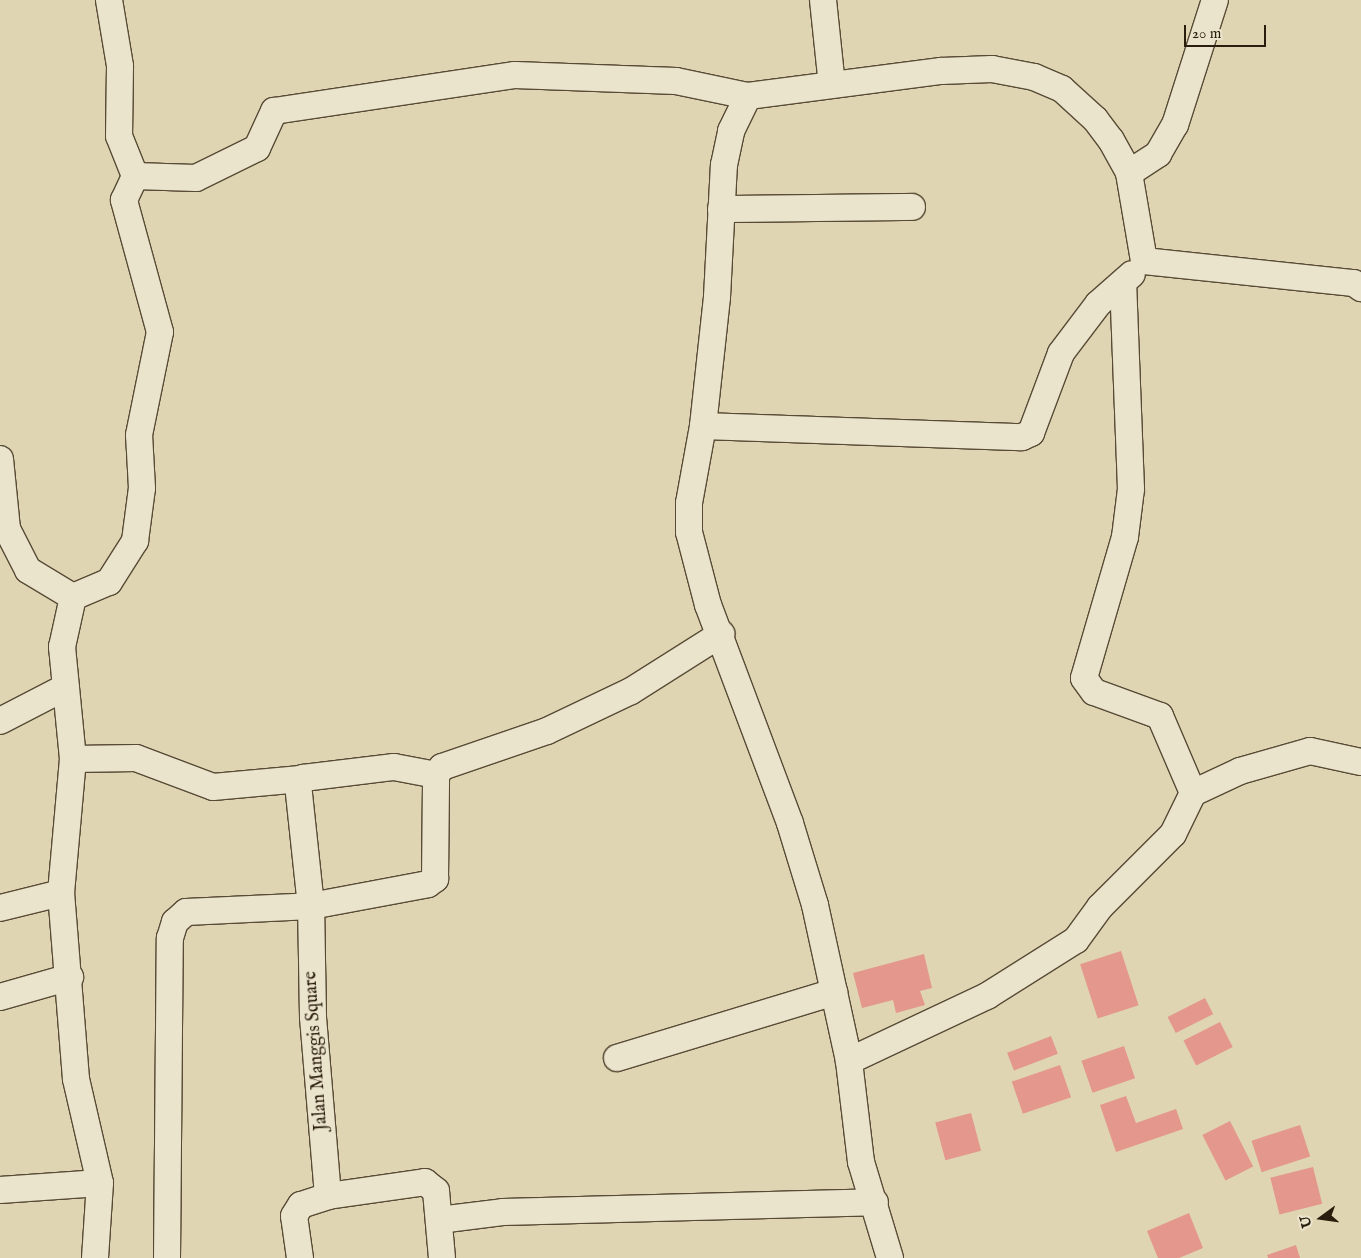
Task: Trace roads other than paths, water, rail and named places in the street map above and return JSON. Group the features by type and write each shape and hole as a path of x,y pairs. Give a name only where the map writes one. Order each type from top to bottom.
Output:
{"street":[{"path":"73,596 109,582 135,541 142,488 139,435 160,332 124,200 135,176 119,136 120,66 109,0"},
{"path":"823,0 832,85"},
{"path":"1129,173 1158,154 1175,125 1215,0"},
{"path":"135,176 196,178 257,148 274,111 515,75 676,81 748,96 992,68 1034,77 1062,89 1096,119 1129,173 1144,261"},
{"path":"748,96 731,131 721,209 703,426 689,503 689,532 696,567 790,823 834,992 849,1061 861,1162 875,1202 890,1258"},
{"path":"721,209 912,207"},
{"path":"703,426 1022,437 1031,433 1061,353 1098,304 1123,284 1144,261"},
{"path":"1144,261 1354,283 1361,288"},
{"path":"1123,284 1131,489 1124,537 1084,678 1094,692 1160,716 1193,793"},
{"path":"0,458 7,529 28,570 73,596"},
{"path":"73,596 62,647 73,758 61,893 70,977 76,1078 100,1183 95,1258"},
{"path":"168,1258 170,938 175,922 186,912 311,906 432,882 436,775 451,760 547,731 631,691 720,634"},
{"path":"0,721 66,687"},
{"path":"849,1061 987,996 1076,940 1100,907 1173,834 1193,793 1240,771 1310,751 1361,762"},
{"path":"73,758 136,758 213,787 301,779 394,767 436,775"},
{"name":"Jalan Manggis Square","path":"301,779 311,906 313,1018 328,1196"},
{"path":"0,908 61,893"},
{"path":"0,997 70,977"},
{"path":"617,1058 834,992"},
{"path":"300,1258 294,1213 300,1205 328,1196 429,1182 436,1191 442,1258"},
{"path":"0,1190 100,1183"},
{"path":"439,1220 503,1212 875,1202"}]}
